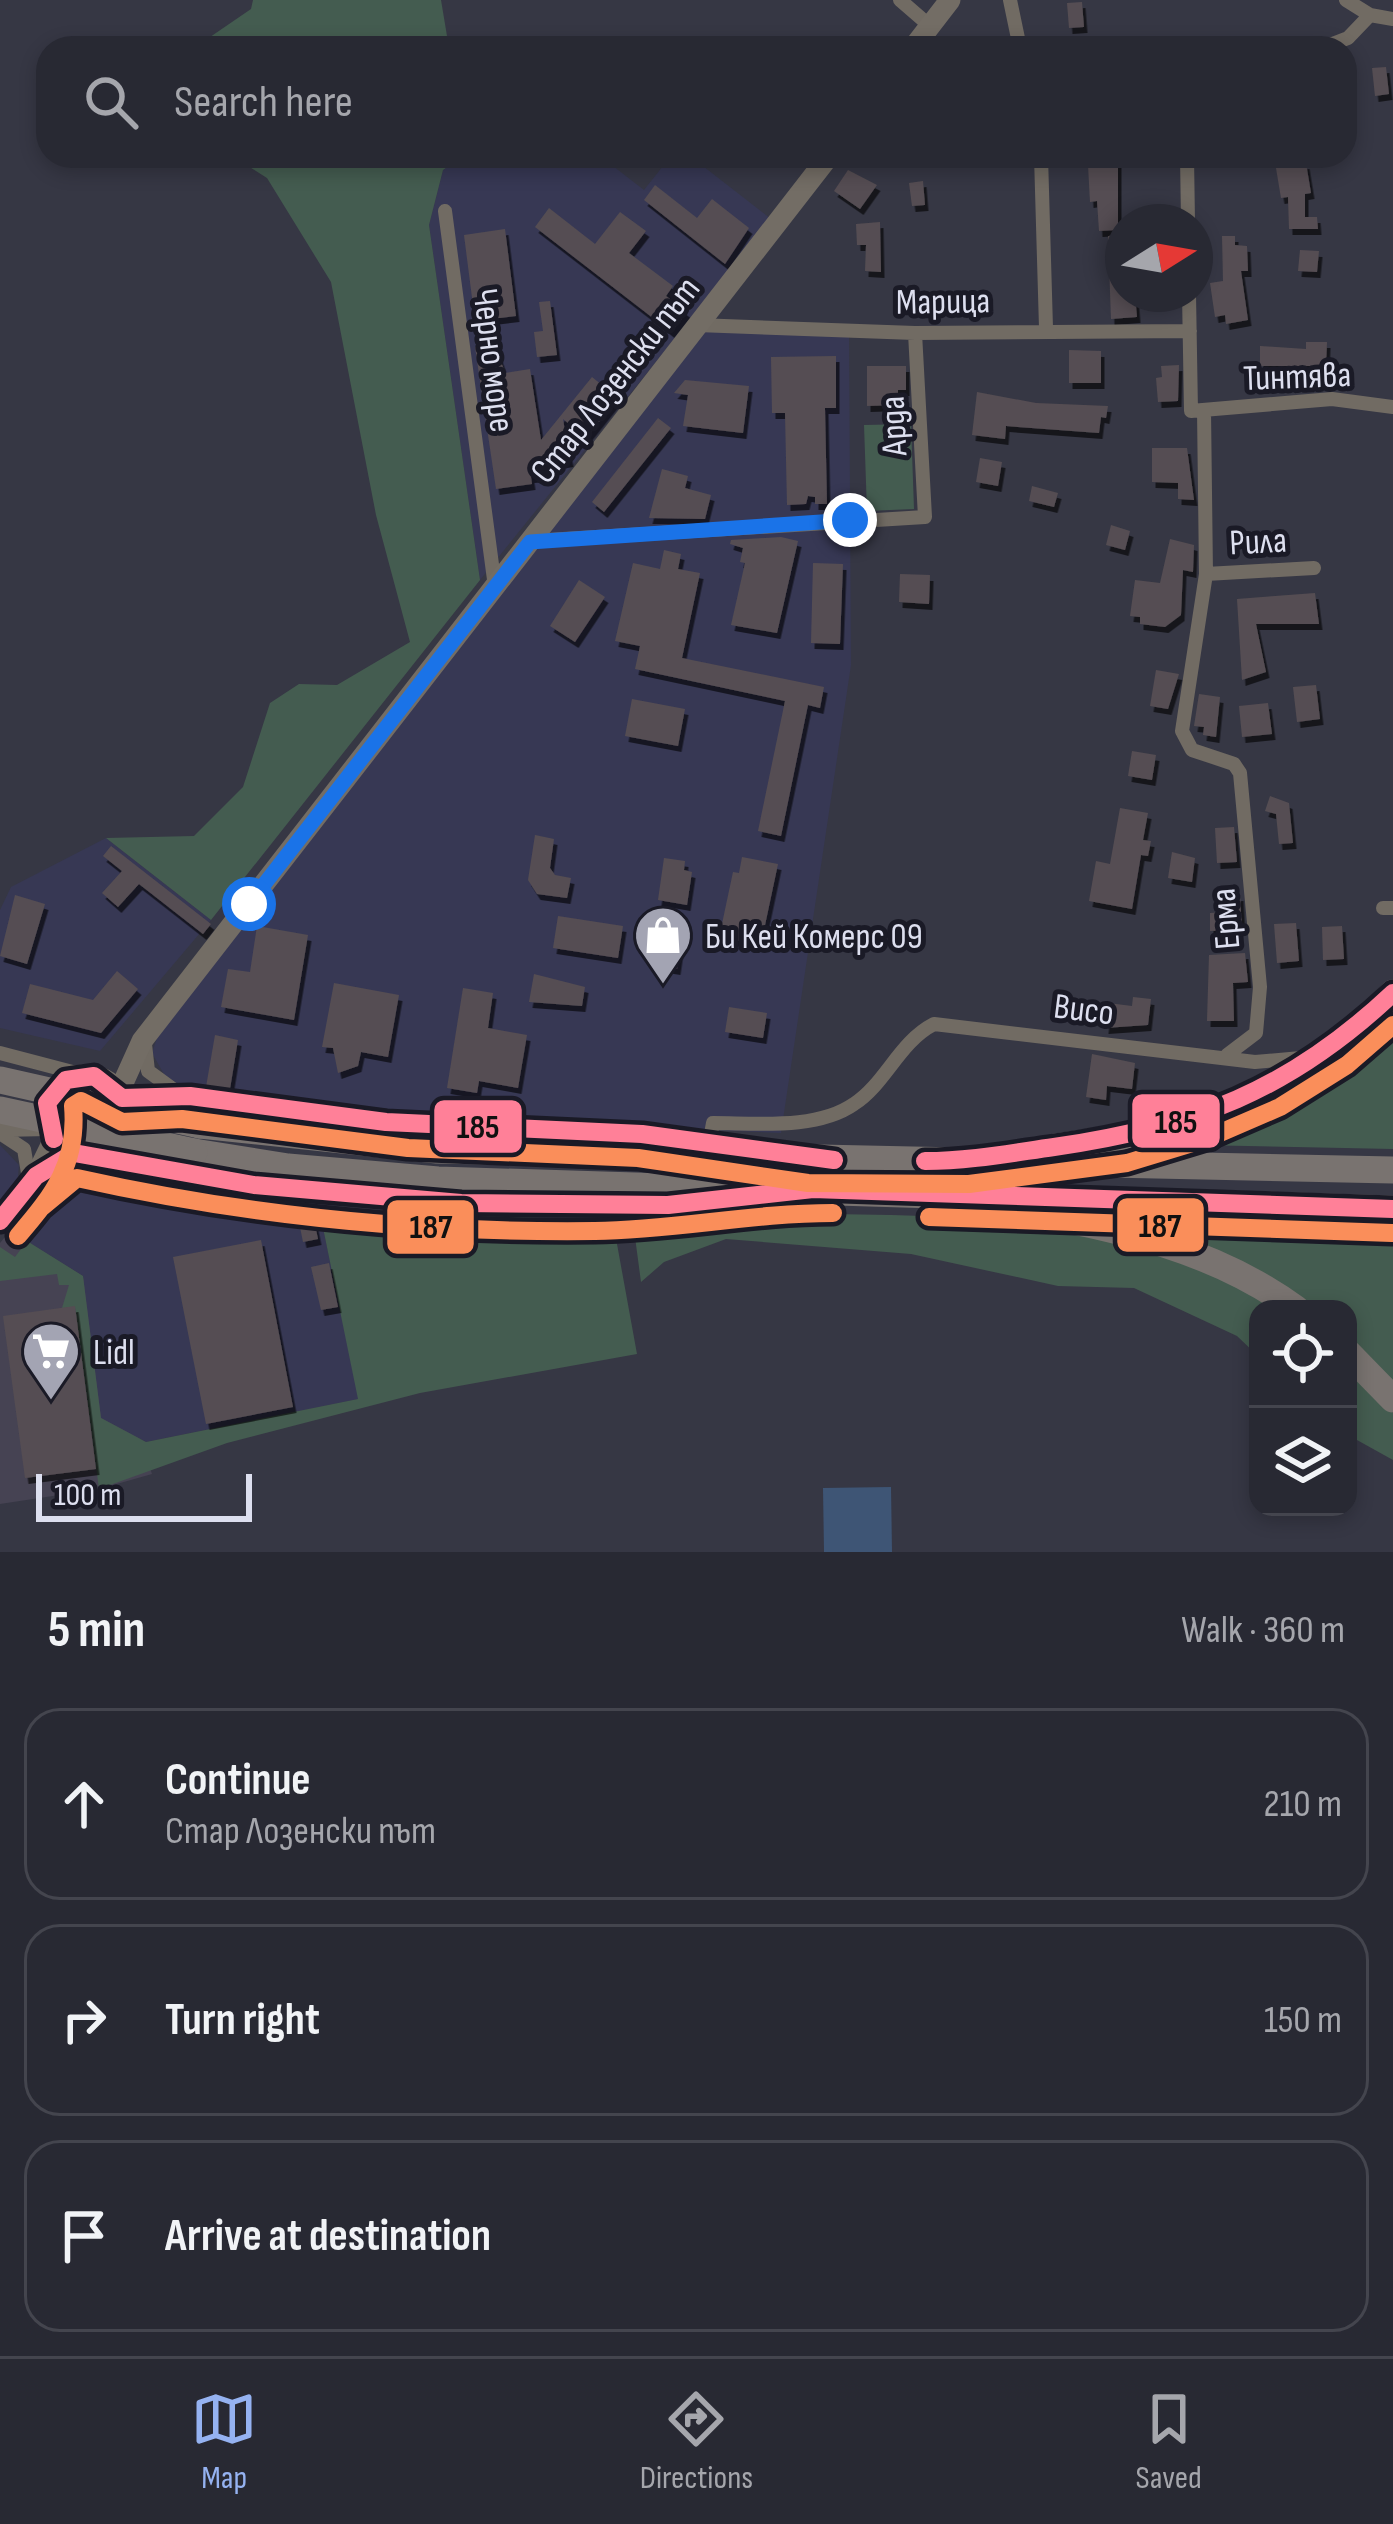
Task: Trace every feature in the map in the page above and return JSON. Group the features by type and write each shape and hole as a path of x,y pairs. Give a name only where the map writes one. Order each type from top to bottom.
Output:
{"highway":[{"path":"945,1162 1188,1123 1239,1105 1310,1066 1393,993"},
{"path":"0,1080 288,1167 438,1180 1393,1209"},
{"path":"0,1110 197,1138 437,1150 1393,1169"},
{"path":"932,1192 1175,1245 1282,1300"},
{"path":"1357,1362 1393,1399"}],"street":[{"path":"900,0 930,26"},
{"path":"922,36 950,0"},
{"path":"1010,0 1018,36"},
{"path":"1346,0 1370,15 1393,19"},
{"path":"1342,36 1370,15"},
{"name":"Стар Лозенски път","path":"120,1095 146,1036 820,168"},
{"path":"1041,168 1046,328"},
{"path":"1187,168 1188,204"},
{"name":"Черно море","path":"446,211 495,588"},
{"path":"1189,312 1191,411 1204,410 1206,574"},
{"name":"Марица","path":"697,325 915,333 1046,328 1190,331"},
{"name":"Арда","path":"530,542 926,517 915,333"},
{"name":"Тинтява","path":"1204,410 1332,399 1393,407"},
{"name":"Рила","path":"1206,574 1313,568"},
{"name":"Ерма","path":"1206,574 1181,730 1192,749 1234,764 1240,772 1261,987 1256,1033 1227,1055"},
{"name":"Висо","path":"710,1145 713,1123 817,1119 855,1104 920,1031 934,1024 1227,1055 1255,1062 1300,1058 1310,1066"},
{"path":"146,1036 148,1071 159,1084 190,1096"},
{"name":"Стар Лозенски път","path":"89,1075 146,1036"},
{"path":"0,1053 89,1075 120,1095 190,1096 386,1122 642,1134 807,1159"},
{"path":"0,1221 29,1185 51,1134 50,1096 66,1080 89,1075"},
{"path":"29,1185 77,1154 99,1153 116,1142 126,1119 120,1095"},
{"path":"0,1132 51,1134 77,1154 275,1187 461,1203 668,1205 813,1189"},
{"path":"0,1132 27,1155 29,1185"}],"shaded area":[{"path":"616,168 644,190 661,168 705,168 771,219 480,580 429,225 443,170"},
{"path":"709,325 849,330 851,665 781,1133 529,1122 315,1102 177,1083 165,1076 152,1053 157,1038"},
{"path":"106,838 211,920 100,1051 0,1028 0,910 11,887"},
{"path":"0,1145 19,1165 18,1177 0,1201"},
{"path":"103,1172 319,1208 359,1399 146,1442 101,1418 83,1276 17,1235 62,1189"},
{"path":"10,1231 83,1276 152,1474 99,1489 0,1504 0,1243"},
{"path":"891,1487 892,1552 824,1552 823,1488"}],"green space":[{"path":"253,0 441,0 447,36 212,36 251,9"},
{"path":"251,168 446,168 429,225 480,580 211,920 106,838 194,836 243,787 270,703 299,684 337,685 410,642 376,515 331,282 267,178"},
{"path":"911,424 914,509 867,511 864,425"},
{"path":"1393,1004 1393,1149 1148,1144"},
{"path":"319,1208 605,1221 615,1233 637,1354 420,1393 227,1443 99,1489 75,1307 62,1308 69,1285 59,1285 57,1274 0,1281 0,1247 15,1257 27,1241 83,1276 101,1418 146,1442 358,1399"},
{"path":"773,1213 968,1218 1068,1228 1158,1249 1265,1300 1249,1300 1249,1347 1237,1336 1134,1288 1058,1286 911,1254 726,1239 664,1262 641,1282 635,1237 640,1220"},
{"path":"1135,1222 1393,1229 1393,1385 1357,1348 1357,1300 1301,1300 1275,1282"},
{"path":"1357,1375 1393,1413 1393,1460 1357,1440"}],"building":[{"path":"1082,2 1084,27 1069,28 1067,3"},
{"path":"1386,67 1389,94 1375,96 1372,68"},
{"path":"1088,168 1118,168 1118,204 1105,204 1105,231 1099,231 1097,201 1090,202"},
{"path":"1276,168 1307,168 1311,193 1305,194 1305,217 1317,217 1318,229 1289,229 1288,197 1281,198"},
{"path":"848,170 877,185 860,209 834,191"},
{"path":"923,181 925,205 912,206 909,183"},
{"path":"655,185 697,218 712,199 749,228 725,264 644,200"},
{"path":"549,208 595,244 620,212 646,231 629,253 673,286 666,296 687,312 671,332 535,227"},
{"path":"880,222 881,272 865,271 866,245 857,245 856,224"},
{"path":"505,229 516,316 475,321 464,235"},
{"path":"1222,236 1235,236 1235,245 1247,246 1248,271 1241,271 1248,320 1226,324 1225,315 1215,317 1213,283 1223,281"},
{"path":"1300,250 1319,251 1317,272 1298,271"},
{"path":"550,301 557,355 537,357 534,332 543,331 539,302"},
{"path":"1111,312 1137,312 1137,317 1111,319"},
{"path":"1306,342 1327,342 1326,366 1260,366 1260,346 1306,349"},
{"path":"495,344 505,373 530,369 541,440 592,377 618,398 586,438 563,419 570,461 540,466 542,476 531,477 532,484 496,489 475,347"},
{"path":"1069,350 1101,351 1101,383 1069,383"},
{"path":"836,356 836,408 825,408 827,504 815,504 815,497 808,496 806,504 787,505 785,413 772,413 771,357"},
{"path":"1179,365 1178,401 1158,402 1156,378 1162,377 1161,366"},
{"path":"867,366 906,366 906,390 898,390 898,405 867,406"},
{"path":"685,380 749,386 743,433 683,426 688,395 674,393"},
{"path":"977,392 1036,403 1108,406 1099,433 1006,426 1005,439 972,435"},
{"path":"658,418 671,428 604,512 592,502"},
{"path":"1152,448 1187,448 1194,500 1178,499 1178,483 1152,482"},
{"path":"980,458 1002,462 998,486 976,482"},
{"path":"662,469 688,476 685,488 711,495 705,519 649,518"},
{"path":"1032,486 1058,493 1054,507 1029,501"},
{"path":"1111,525 1130,531 1125,550 1106,545"},
{"path":"781,537 798,541 777,633 731,625 745,563 740,562 743,548 730,544 731,540"},
{"path":"1170,539 1194,545 1193,572 1183,570 1181,615 1165,627 1140,624 1140,617 1130,616 1135,580 1160,583"},
{"path":"664,550 681,554 678,569 700,573 682,658 824,687 820,708 808,705 781,836 758,831 785,701 635,669 640,646 615,641 633,563 660,569"},
{"path":"813,563 843,564 840,644 811,643"},
{"path":"900,574 930,575 929,604 899,602"},
{"path":"579,580 605,597 575,642 550,626"},
{"path":"1315,593 1319,624 1256,624 1266,672 1242,680 1237,599"},
{"path":"1156,670 1179,674 1168,709 1150,706"},
{"path":"1316,685 1320,719 1297,722 1293,687"},
{"path":"1199,694 1220,697 1216,737 1203,735 1204,727 1194,726"},
{"path":"632,699 685,709 678,746 625,736"},
{"path":"1268,703 1272,734 1242,737 1239,706"},
{"path":"1132,751 1156,755 1152,780 1128,776"},
{"path":"1270,796 1289,803 1293,843 1279,844 1276,814 1265,811"},
{"path":"1120,808 1148,813 1143,840 1151,841 1148,856 1141,855 1132,909 1089,901 1096,861 1110,864"},
{"path":"1234,827 1237,862 1217,863 1215,828"},
{"path":"535,835 554,839 550,868 555,875 571,878 567,898 537,894 528,880"},
{"path":"111,846 211,924 203,934 139,884 118,907 102,893 122,871 103,856"},
{"path":"1172,852 1195,858 1192,882 1168,878"},
{"path":"742,857 778,864 761,944 719,938 733,872 739,873"},
{"path":"664,858 685,861 684,870 692,872 687,905 658,900"},
{"path":"15,895 45,904 27,964 0,956"},
{"path":"1240,895 1242,930 1210,931 1210,913 1225,912 1225,896"},
{"path":"558,916 623,926 618,958 553,948"},
{"path":"1296,923 1299,961 1277,963 1274,924"},
{"path":"257,926 308,935 294,1020 221,1007 228,969 250,972"},
{"path":"1342,926 1344,959 1323,960 1322,927"},
{"path":"656,931 682,935 677,969 651,965"},
{"path":"1245,953 1248,982 1233,983 1234,1021 1207,1021 1209,955"},
{"path":"117,971 138,989 101,1033 22,1013 30,984 93,1000"},
{"path":"534,974 585,987 582,1006 529,1002"},
{"path":"334,983 399,995 388,1057 361,1052 358,1066 338,1073 333,1048 322,1047"},
{"path":"463,988 493,993 488,1028 527,1035 518,1088 479,1081 477,1093 447,1088"},
{"path":"1133,997 1151,999 1148,1025 1105,1028 1108,1003 1132,1006"},
{"path":"729,1007 767,1013 763,1038 725,1032"},
{"path":"215,1035 238,1040 230,1089 206,1087"},
{"path":"1092,1054 1135,1063 1132,1089 1107,1086 1106,1100 1086,1097"},
{"path":"313,1215 318,1239 303,1242 298,1217"},
{"path":"261,1240 293,1407 206,1424 173,1257"},
{"path":"329,1263 338,1307 321,1310 311,1267"},
{"name":"Lidl","path":"75,1306 96,1469 25,1478 3,1316"}],"transit line":[{"name":"185","path":"925,1161 1104,1139 1195,1115 1277,1080 1316,1056 1393,993"},
{"name":"187","path":"18,1236 61,1177 72,1144 73,1106 81,1101 122,1122 182,1119 408,1148 638,1158 808,1183 969,1184 1127,1163 1206,1139 1280,1107 1347,1065 1393,1025"},
{"name":"185","path":"54,1139 47,1103 66,1080 94,1076 122,1098"},
{"name":"185","path":"122,1098 190,1096 386,1122 642,1134 834,1160"},
{"name":"185","path":"74,1153 254,1185 461,1203 668,1205 813,1189 1393,1209"},
{"name":"185","path":"0,1221 36,1176 74,1153"},
{"name":"187","path":"42,1207 77,1178 270,1212 465,1229 625,1230 833,1213"},
{"name":"187","path":"929,1217 1392,1233"}],"place":[{"name":"Би Кей Комерс 09","path":"663,986"},
{"name":"Lidl","path":"51,1402"}],"route":[{"path":"249,904 530,542 850,520"}]}
